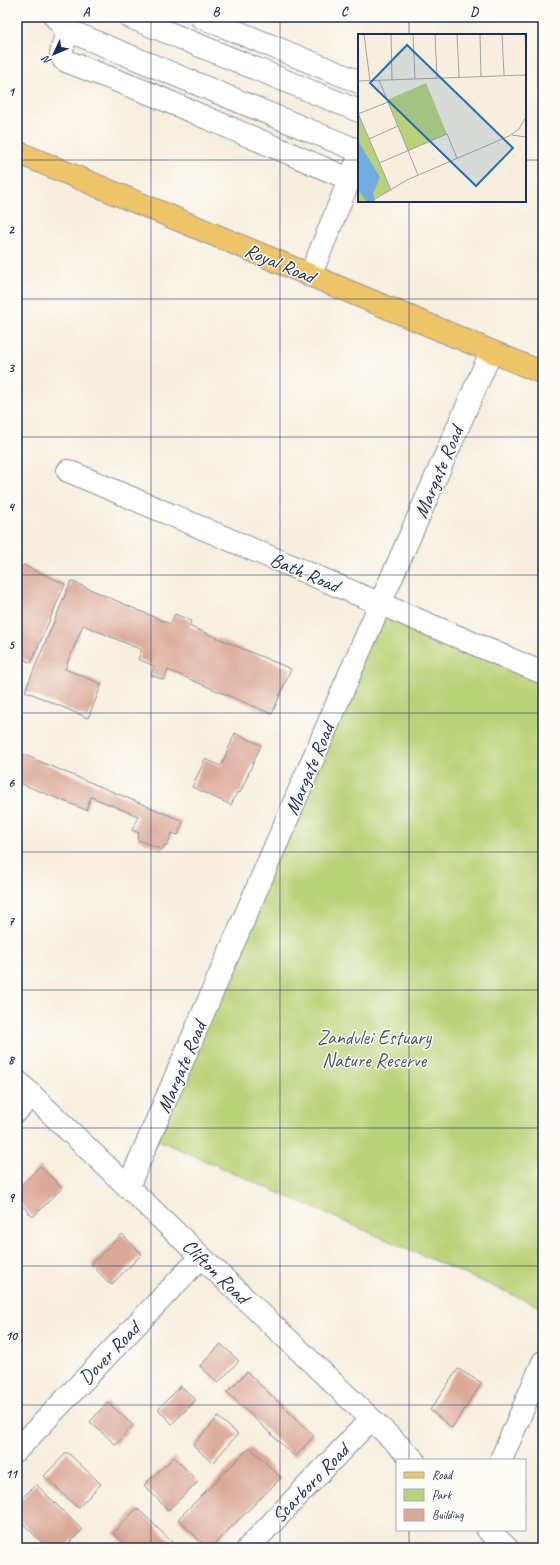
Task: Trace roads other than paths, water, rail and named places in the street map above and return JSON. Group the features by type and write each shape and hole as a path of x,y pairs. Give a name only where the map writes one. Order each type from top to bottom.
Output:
{"main road":[{"name":"Royal Road","path":"17,152 543,373"}],"street":[{"path":"130,17 358,111"},
{"path":"201,17 358,82"},
{"path":"350,179 151,94 66,61 63,59 61,54 61,24 358,151"},
{"path":"310,276 358,159"},
{"name":"Margate Road","path":"128,1187 380,604 491,352"},
{"name":"Bath Road","path":"68,471 543,673"},
{"name":"Clifton Road","path":"22,1096 128,1187 413,1459"},
{"name":"Dover Road","path":"17,1450 201,1257"},
{"path":"501,1459 543,1362"},
{"name":"Scarboro Road","path":"248,1548 371,1419"},
{"path":"489,1531 507,1548"}],"park label":[{"name":"Zandvlei Estuary Nature Reserve","path":"374,1048"}]}
